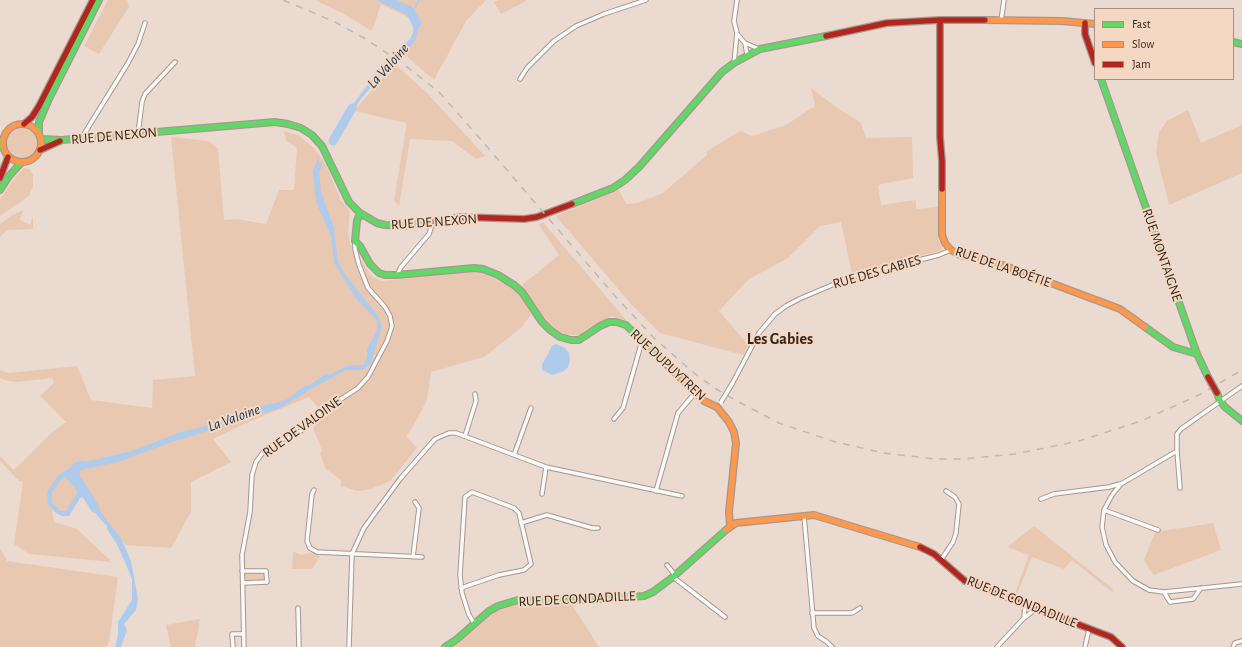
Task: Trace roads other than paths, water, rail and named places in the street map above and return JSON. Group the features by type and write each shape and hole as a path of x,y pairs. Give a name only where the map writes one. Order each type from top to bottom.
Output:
{"street":[{"path":"24,124 32,117 39,106 93,0"},
{"path":"40,136 30,126 24,124 13,126 5,134 2,141 2,148 8,157 21,163 32,160 38,154 40,150 40,136 39,122 99,0"},
{"path":"520,79 527,68 554,41 576,26 604,14 646,0"},
{"path":"734,63 737,33 734,22 737,0"},
{"path":"1001,21 1004,0"},
{"name":"RUE DE NEXON","path":"40,136 62,140 275,122 288,124 300,128 312,135 322,146 345,196 360,213 372,221 385,225 405,226 461,217 524,219 537,217 554,211 613,188 625,180 639,167 711,83 734,63 760,49 887,23 940,20 1062,21 1094,24"},
{"name":"RUE DE LA BOÉTIE","path":"940,20 942,235 951,250 960,255 992,261 1120,309 1173,347 1197,354"},
{"path":"81,138 128,63 138,44 145,23"},
{"path":"1084,23 1085,34 1094,59"},
{"path":"737,33 745,43 747,55"},
{"path":"745,43 760,49"},
{"path":"138,134 142,102 145,94 175,62"},
{"name":"RUE MONTAIGNE","path":"1101,80 1197,354 1220,402"},
{"name":"RUE DE NEXON","path":"40,150 62,140"},
{"path":"0,178 8,157"},
{"path":"0,190 9,176 21,163"},
{"name":"RUE DE VALOINE","path":"244,647 242,555 250,512 252,475 256,462 264,451 277,442 301,431 318,414 358,388 368,376 387,341 392,326 388,311 368,288 359,265 355,249 355,241 357,221 360,213"},
{"path":"397,275 401,267 429,234 432,228 432,221"},
{"name":"RUE DUPUYTREN","path":"355,241 374,269 385,275 474,268 483,269 498,275 522,292 542,322 560,337 571,340 579,340 600,326 609,322 616,322 626,325 695,393 704,401 717,407 729,422 734,432 736,444 729,512 730,526"},
{"name":"RUE DES GABIES","path":"717,407 732,384 759,333 775,314 786,306 852,277 939,255 951,250"},
{"path":"614,419 623,408 642,341"},
{"path":"1180,488 1177,434 1181,429 1242,386"},
{"path":"656,490 678,413 695,393"},
{"path":"465,436 476,401 475,394"},
{"path":"1220,402 1242,421"},
{"path":"514,455 531,408"},
{"path":"349,647 352,554 364,528 400,479 436,439 449,433 456,433 465,436 546,468 682,496"},
{"path":"1041,499 1054,494 1121,484 1177,451"},
{"path":"542,494 546,468"},
{"path":"1121,484 1112,495 1104,510 1102,527 1106,545 1115,562 1133,581 1149,590 1164,592 1242,584"},
{"path":"314,490 312,494 307,541 310,548 317,552 422,557"},
{"path":"941,560 953,542 956,533 958,504 955,497 946,491"},
{"path":"461,588 499,575 524,570 531,564 519,513 514,508 472,492 465,497 460,575 461,588 462,593 469,615 474,623"},
{"path":"413,557 419,508 415,502"},
{"path":"1104,510 1158,530"},
{"path":"521,523 547,515 592,528 598,528"},
{"name":"RUE DE CONDADILLE","path":"445,647 489,611 498,606 518,600 596,600 644,596 653,592 674,576 730,526 742,522 814,515 830,518 921,547 934,554 958,576 966,581 1111,637 1122,647"},
{"path":"804,516 814,628 818,636 832,647"},
{"path":"667,565 674,576 726,617"},
{"path":"242,570 266,571 267,582 243,583"},
{"path":"1164,592 1170,602 1193,599 1201,588"},
{"path":"1024,618 1025,604"},
{"path":"298,608 299,647"},
{"path":"812,613 852,613 860,608"},
{"path":"996,647 1024,618 1037,608"},
{"path":"1085,647 1089,629"},
{"path":"233,647 232,634 243,634"},
{"path":"1233,647 1235,643 1242,641"}],"water":[{"path":"377,0 388,0 414,15 418,28 416,39 408,50 385,70 347,118 344,116 378,71 388,59 410,39 413,33 414,24 411,17"},
{"path":"318,159 322,165 319,172 321,192 334,228 338,262 344,273 378,316 381,324 381,329 371,364 362,370 346,370 278,409 245,418 169,443 118,462 72,472 69,476 96,506 121,538 131,561 138,599 136,610 124,624 127,630 121,647 115,647 118,635 118,622 132,600 132,579 118,546 107,529 107,526 83,497 80,498 69,516 62,516 56,513 48,504 47,492 57,477 69,468 80,463 132,451 178,433 226,421 253,408 283,401 303,387 311,384 326,374 331,374 347,366 363,365 367,357 367,349 377,330 377,321 356,298 334,263 331,236 318,207 315,194 313,170","holes":["65,477 78,492 66,511 61,511 52,502 52,493 60,481"]},
{"path":"556,344 565,348 569,353 570,361 568,367 564,371 552,375 542,370 542,365 552,346"}],"waterway":[{"name":"La Valoine","path":"386,0 410,11 417,24"},
{"path":"412,14 419,0"},
{"name":"La Valoine","path":"333,141 352,108"},
{"name":"La Valoine","path":"82,465 76,467 75,476 95,508"}],"railway":[{"path":"283,0 335,22 364,38 402,63 439,92 615,296 654,338 694,373 716,389 779,423 832,441 883,453 935,459 962,459 1015,454 1079,441 1141,421 1201,394 1242,370"}],"district":[{"name":"Les Gabies","path":"780,339"}]}
